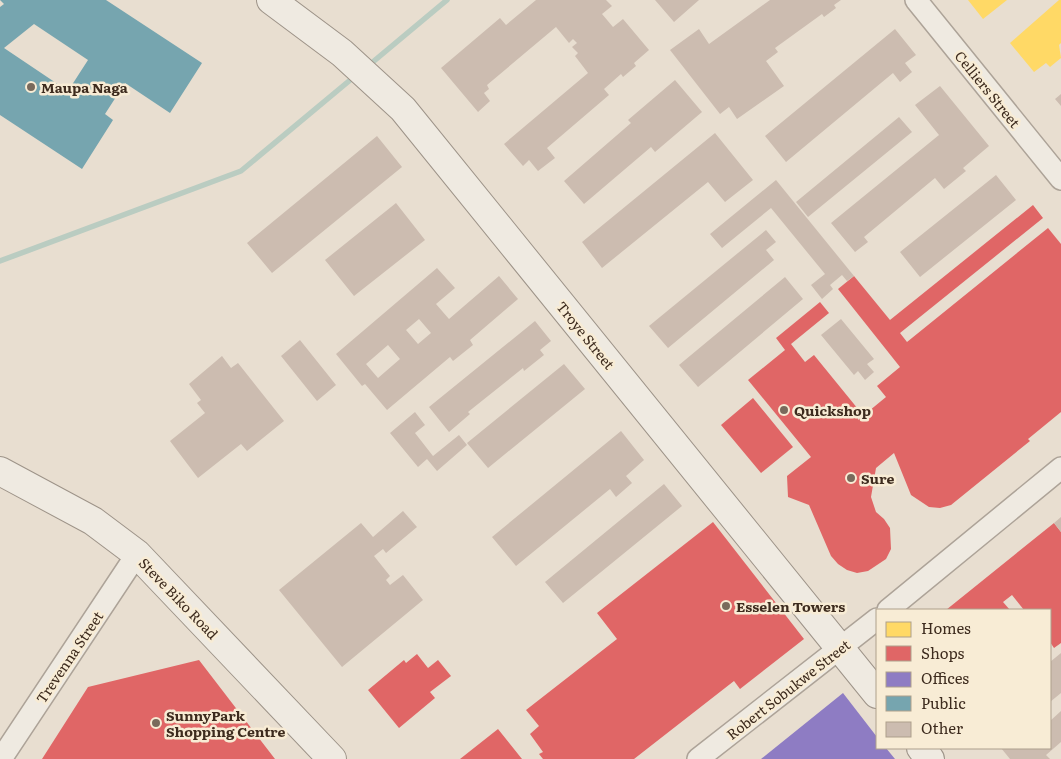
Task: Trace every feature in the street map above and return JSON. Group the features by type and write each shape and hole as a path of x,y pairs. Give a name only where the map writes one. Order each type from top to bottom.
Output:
{"main road":[{"name":"Troye Street","path":"271,0 350,60 403,109 876,693"},
{"name":"Steve Biko Road","path":"0,471 93,521 137,554 332,759"},
{"path":"922,749 930,759"}],"street":[{"name":"Celliers Street","path":"916,0 1061,178"},
{"path":"889,609 1061,468"},
{"name":"Trevenna Street","path":"1,759 137,554"},
{"name":"Robert Sobukwe Street","path":"698,759 876,620"}],"building: Homes":[{"path":"968,0 1007,0 983,19"},
{"path":"1061,0 1061,43 1059,45 1061,58 1050,67 1046,63 1034,72 1010,43"}],"building: Shops":[{"path":"1033,205 1043,218 900,333 907,342 1048,228 1061,244 1061,412 1028,439 1030,441 951,505 940,508 929,507 911,495 894,453 876,468 871,497 876,512 890,528 891,549 886,559 868,571 857,573 847,570 831,556 809,505 788,497 787,476 811,457 748,380 785,350 776,338 820,302 829,313 791,344 805,362 814,355 858,409 858,420 886,397 877,386 900,367 838,289 854,276 890,320"},
{"path":"753,398 793,447 761,473 721,425"},
{"path":"713,522 804,639 740,689 734,681 634,759 543,759 539,754 543,752 530,734 539,726 526,710 617,639 597,613"},
{"path":"1054,523 1061,532 1061,643 1054,648 1051,644 1051,609 1023,609 1012,595 1003,602 1009,609 947,609"},
{"path":"417,654 428,668 438,660 451,676 430,692 435,698 399,728 368,690 404,660 406,663"},
{"name":"SunnyPark Shopping Centre","path":"199,660 275,759 42,759 88,687"},
{"path":"498,729 522,759 460,759"}],"building: Offices":[{"path":"843,693 876,736 876,749 887,749 895,759 761,759"}],"building: Public":[{"name":"Maupa Naga","path":"0,0 106,0 202,63 170,113 125,83 105,114 113,120 82,169 0,115 0,7 4,4","holes":["34,24 88,60 68,91 4,48"]}],"building: Other":[{"path":"536,0 606,0 612,6 602,14 613,27 623,19 649,50 634,63 636,66 623,77 621,74 604,89 609,95 547,148 555,158 538,171 529,160 523,166 504,144 588,73 575,56 578,53 572,47 577,43 573,39 569,43 556,27 487,85 489,89 484,93 490,101 478,112 441,68 500,18 506,25"},
{"path":"655,0 699,0 674,22"},
{"path":"770,0 841,0 834,5 836,8 824,17 822,14 775,48 778,52 766,61 784,86 737,119 729,107 720,114 670,50 699,29 709,44"},
{"path":"895,29 916,55 905,63 912,72 900,82 893,73 786,162 765,136"},
{"path":"675,80 702,112 655,152 651,147 584,204 564,181 631,123 628,120"},
{"path":"940,86 989,146 963,168 966,171 944,189 935,178 864,237 868,242 855,252 831,223 939,135 915,105"},
{"path":"1061,94 1061,106 1055,99"},
{"path":"899,117 912,132 808,217 796,202"},
{"path":"715,133 753,180 725,202 708,182 602,268 582,242"},
{"path":"377,136 402,167 272,273 247,243"},
{"path":"996,175 1016,200 920,277 900,252"},
{"path":"776,180 854,276 847,281 842,275 830,285 833,289 822,299 811,285 825,274 771,208 722,248 710,234"},
{"path":"396,203 425,240 354,296 325,260"},
{"path":"766,230 776,242 766,250 774,260 668,348 649,326"},
{"path":"437,268 455,288 436,304 449,319 499,276 518,299 470,340 473,345 453,361 450,357 387,410 365,384 362,386 336,354","holes":["419,319 431,333 418,344 406,330","388,345 400,359 378,378 366,364"]},
{"path":"785,277 803,299 698,387 679,365"},
{"path":"841,319 874,359 867,364 874,372 865,380 858,371 854,375 821,335"},
{"path":"535,321 551,341 540,350 544,355 524,371 523,368 468,412 470,414 449,432 429,407"},
{"path":"300,340 336,385 317,401 281,356"},
{"path":"222,356 231,368 238,363 284,421 247,451 241,444 198,478 170,441 205,413 197,403 201,400 189,384"},
{"path":"564,364 585,389 488,468 467,443"},
{"path":"415,412 425,425 415,433 433,456 459,435 467,445 437,471 427,459 418,467 390,433"},
{"path":"621,431 644,460 626,476 632,483 616,497 610,489 516,566 492,537"},
{"path":"664,484 682,506 563,603 545,582"},
{"path":"403,511 417,527 386,553 383,549 374,556 390,576 386,580 390,585 403,575 423,600 342,667 279,590 361,523 373,537"},
{"path":"1061,517 1061,532 1054,523"},
{"path":"1061,653 1061,693 1051,701 1051,661"},
{"path":"1061,711 1061,742 1046,755 1050,759 1010,759 1002,749 1051,749 1051,720"}],"waterway":[{"path":"368,66 447,0"},
{"path":"0,261 241,171 355,76"}],"place":[{"name":"Maupa Naga","path":"31,87"},
{"name":"Quickshop","path":"784,410"},
{"name":"Sure","path":"851,478"},
{"name":"Esselen Towers","path":"726,606"},
{"name":"SunnyPark Shopping Centre","path":"156,723"}]}
